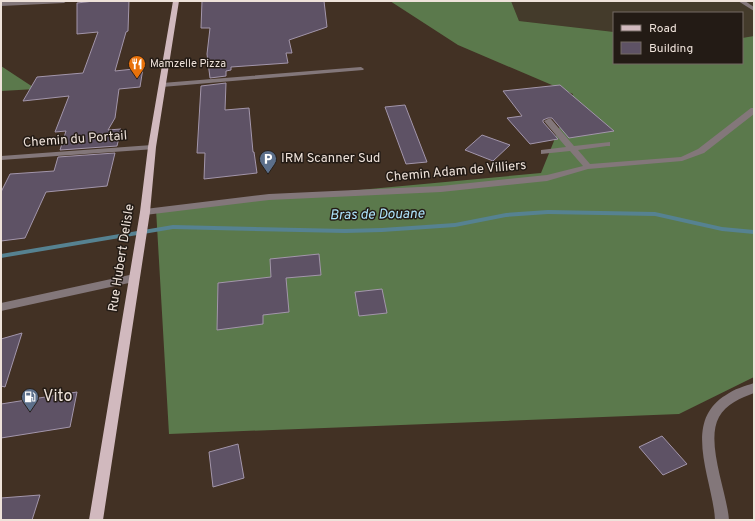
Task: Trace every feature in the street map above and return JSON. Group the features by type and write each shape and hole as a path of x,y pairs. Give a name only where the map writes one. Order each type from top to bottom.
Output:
{"main road":[{"name":"Rue Hubert Delisle","path":"96,520 144,215 152,147 176,1"}],"street":[{"path":"1,4 64,1"},
{"path":"741,1 754,9"},
{"path":"162,85 361,69"},
{"name":"Chemin Adam de Villiers","path":"144,215 269,197 448,188 548,178 588,167 682,159 701,151 754,110"},
{"path":"548,121 588,167"},
{"path":"544,152 607,144"},
{"name":"Chemin du Portail","path":"1,158 152,147"},
{"path":"1,307 134,278"},
{"path":"722,520 722,508 707,439 711,417 726,401 754,388"}],"shaded area":[{"path":"511,1 754,1 754,36 743,38 743,12 613,12 613,32 519,21"}],"green space":[{"path":"390,1 511,1 519,21 613,32 613,64 743,64 743,38 754,36 754,377 679,414 169,434 156,209 541,173 573,94 458,45"},
{"path":"1,66 36,89 1,91"}],"building":[{"path":"94,1 129,1 128,31 126,32 115,71 143,68 140,87 119,89 115,118 108,130 121,129 117,146 60,150 66,131 55,132 69,96 23,101 37,77 83,73 98,32 77,34 77,3"},
{"path":"202,1 324,1 327,27 289,40 292,53 286,53 288,63 231,67 231,70 226,71 226,76 210,78 207,54 210,28 201,28"},
{"path":"226,83 225,110 249,108 253,152 257,173 204,179 205,153 197,153 201,86"},
{"path":"560,85 614,131 569,138 552,118 548,118 543,120 543,122 558,139 530,144 507,118 522,116 503,91"},
{"path":"405,105 427,162 406,164 385,107"},
{"path":"482,135 510,145 493,161 465,150"},
{"path":"115,153 107,186 46,192 25,238 1,241 1,192 10,174 54,171 58,157"},
{"path":"319,254 321,275 286,278 289,312 263,315 263,324 217,330 218,283 271,277 270,259"},
{"path":"382,289 387,313 359,316 355,292"},
{"path":"22,333 5,387 1,386 1,339"},
{"path":"77,392 70,427 1,438 1,404"},
{"path":"662,436 687,464 663,475 639,447"},
{"path":"238,444 244,478 213,487 209,452"},
{"path":"40,495 32,520 1,520 1,498"}],"waterway":[{"name":"Bras de Douane","path":"1,256 173,227 345,231 382,230 455,225 506,215 548,212 655,214 722,229 754,232"}],"place":[{"name":"Mamzelle Pizza","path":"137,79"},
{"name":"IRM Scanner Sud","path":"268,174"},
{"name":"Vito","path":"30,412"}]}
